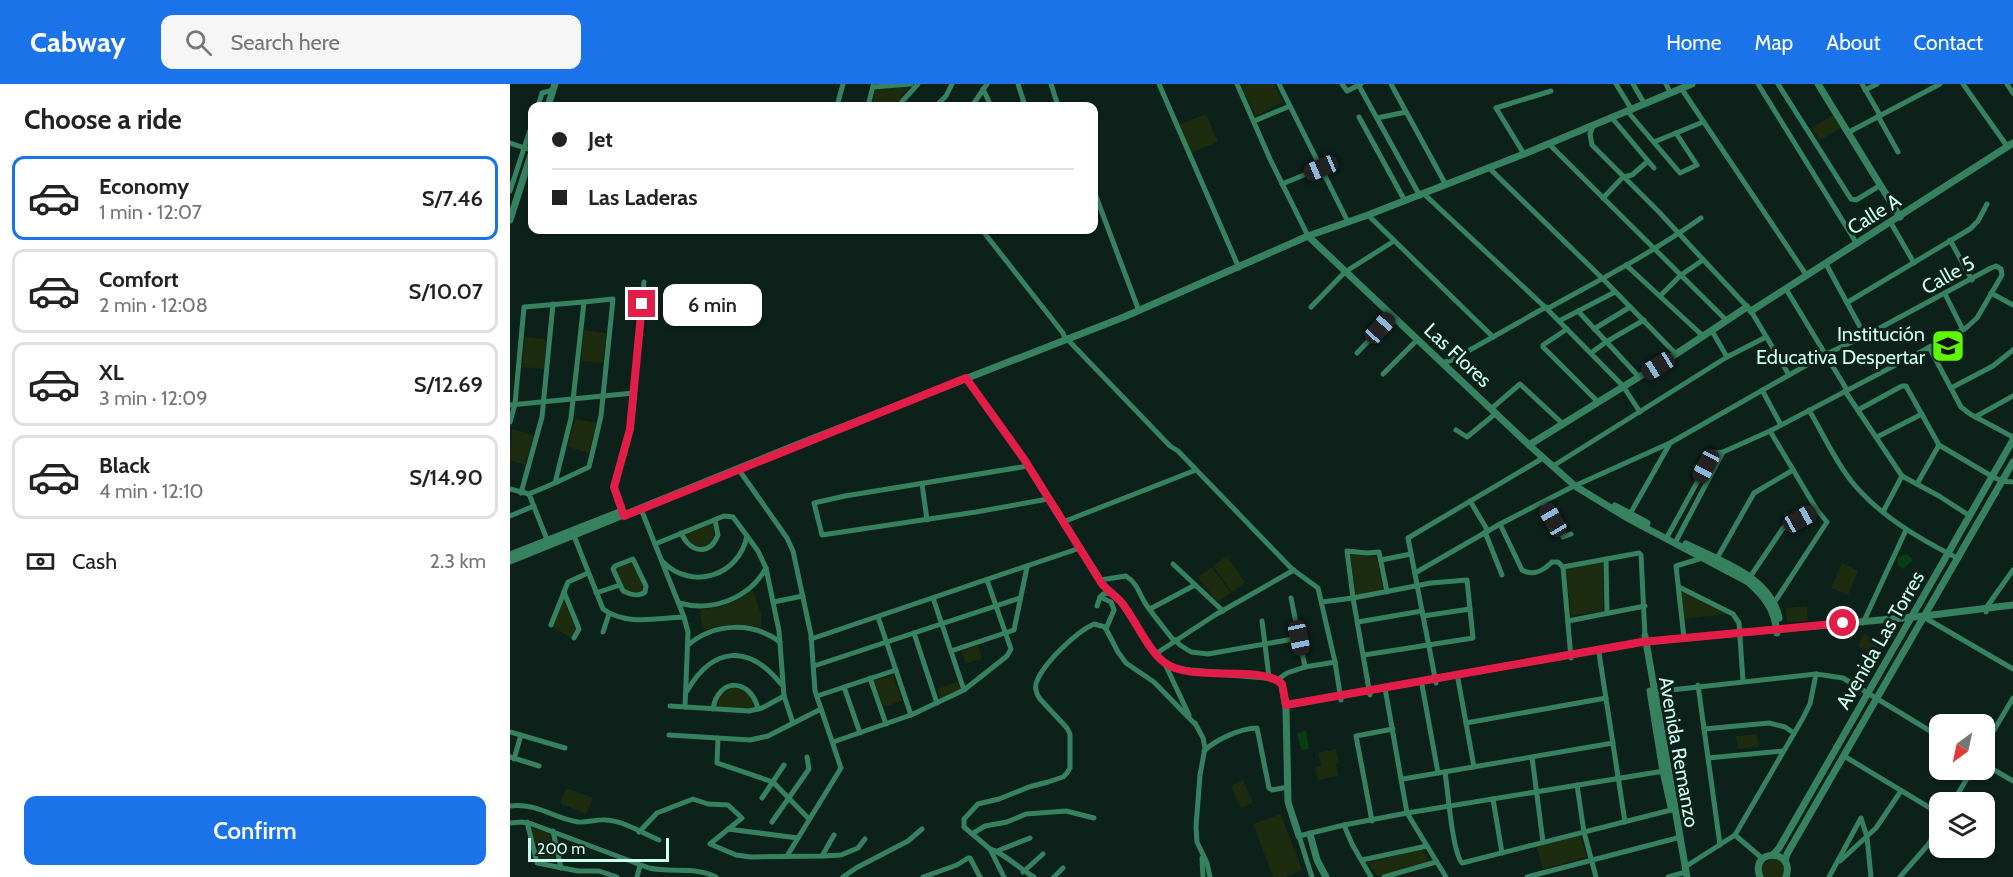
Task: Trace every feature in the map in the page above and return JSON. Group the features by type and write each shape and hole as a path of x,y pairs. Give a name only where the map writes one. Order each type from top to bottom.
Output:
{"street":[{"path":"838,102 843,84"},
{"path":"869,102 873,85 911,84"},
{"path":"902,102 918,84"},
{"path":"940,102 952,84"},
{"path":"1018,84 1024,102"},
{"path":"1051,84 1057,102"},
{"path":"1159,84 1239,268"},
{"path":"1237,84 1308,236"},
{"path":"1279,84 1348,222"},
{"path":"1342,84 1347,91 1359,84 1422,195 1547,308 1623,386 1640,412"},
{"path":"1391,84 1446,185"},
{"path":"1616,84 1630,111 1680,173 1697,165 1676,133"},
{"path":"1633,84 1644,103"},
{"path":"1666,84 1671,92"},
{"path":"510,561 623,513 641,509 1139,311 1308,236 1422,195 1692,84"},
{"path":"1758,84 1857,244"},
{"path":"1778,84 1851,199 1856,200 1881,184"},
{"path":"1818,84 1900,217"},
{"path":"1862,84 1898,152"},
{"path":"1865,90 1877,84"},
{"path":"1849,132 1940,84"},
{"path":"1963,84 2010,145"},
{"path":"2007,84 2013,93"},
{"path":"539,102 542,93 554,87"},
{"path":"549,102 554,87"},
{"path":"975,102 985,87"},
{"path":"985,87 990,102"},
{"path":"1681,88 1807,276"},
{"path":"1524,154 1496,108 1551,91"},
{"path":"1254,121 1290,106"},
{"path":"1377,118 1406,112"},
{"path":"1359,117 1405,201"},
{"path":"1612,118 1654,168"},
{"path":"1654,142 1703,122"},
{"path":"1593,126 1590,134 1592,146 1749,309 1789,375"},
{"path":"510,143 528,149"},
{"path":"1549,144 1727,321"},
{"name":"Calle A","path":"1528,445 1727,321 1807,276 2010,145"},
{"path":"510,191 528,151"},
{"path":"510,220 528,153"},
{"path":"1603,198 1623,177 1632,176 1648,161"},
{"path":"1488,167 1676,354"},
{"path":"1282,184 1321,168"},
{"path":"1098,202 1139,311"},
{"path":"1848,302 1973,227 1987,204"},
{"path":"1368,215 1493,337"},
{"path":"1442,363 1452,360 1626,265 1679,234 1701,218"},
{"path":"1891,223 1914,263"},
{"path":"985,234 1063,333 1065,339 1294,570 1318,588 1323,602 1341,698"},
{"name":"Las Flores","path":"1308,236 1528,445 1575,486 1609,508 1750,577 1765,590 1773,606"},
{"path":"1950,240 1972,280"},
{"path":"1311,307 1345,272 1394,241"},
{"path":"1660,297 1681,274 1703,260"},
{"path":"1826,264 1865,336"},
{"path":"1626,265 1703,336"},
{"name":"Calle 5","path":"1414,573 1543,502 1670,443 1826,354 1865,336 1994,267 2000,268 2002,275 1991,293 1973,322 1962,330 1770,431 1723,452"},
{"path":"623,513 614,487 630,429 644,282"},
{"path":"1786,289 1858,410 1902,476 1970,516"},
{"path":"1559,321 1615,292"},
{"path":"1991,293 2013,305"},
{"path":"1945,294 1962,330"},
{"path":"510,422 524,307 613,299 599,430 589,467 530,494 510,489"},
{"path":"555,483 571,418 584,302"},
{"path":"521,493 542,417 553,304"},
{"path":"1594,329 1630,307"},
{"path":"1578,311 1639,377"},
{"path":"1357,353 1392,316"},
{"path":"1591,353 1644,320"},
{"path":"1567,328 1543,347 1598,402"},
{"path":"1712,331 1727,357"},
{"path":"1553,466 1727,357 1766,337"},
{"path":"1383,374 1417,340"},
{"path":"1929,347 1961,407 2013,439"},
{"path":"1951,388 1993,366 2013,352"},
{"path":"966,378 1028,466 1109,593 1121,601 1164,663 1178,688 1186,710 1196,724 1205,743 1200,776 1197,842 1207,863 1209,877"},
{"path":"1456,430 1467,436 1520,384 1563,424"},
{"path":"1858,410 1903,386 1910,390 1939,445 1993,477 2013,482"},
{"path":"1762,390 1781,425"},
{"path":"512,404 634,393"},
{"path":"1975,417 2013,396"},
{"path":"1809,410 1851,480 1883,512 1906,530 1957,558"},
{"path":"1877,437 1922,414"},
{"path":"1770,431 1817,510 1827,522 1773,606 1778,631"},
{"name":"Avenida Las Torres","path":"1773,855 1868,694 2013,439"},
{"path":"1630,514 1670,443"},
{"path":"1917,484 1939,445"},
{"path":"1667,537 1711,457 1715,453 1723,452"},
{"path":"1676,541 1723,452"},
{"path":"1436,681 1408,538 1544,458"},
{"name":"Avenida Las Torres","path":"1785,861 2013,462"},
{"path":"1028,466 814,503 822,535 1048,499"},
{"path":"739,470 787,538 793,551 812,639 817,696 841,770 787,856"},
{"path":"1063,522 1196,470"},
{"path":"1715,561 1754,493 1793,471"},
{"path":"1883,512 1902,476"},
{"path":"922,484 927,520"},
{"path":"530,494 548,543"},
{"name":"Las Flores","path":"1588,494 1595,495 1630,514 1667,537"},
{"path":"1470,501 1487,531 1502,575"},
{"path":"1543,502 1563,537 1571,534"},
{"path":"510,516 534,506"},
{"path":"641,509 679,603 688,632 685,707"},
{"path":"1750,577 1783,528 1817,510"},
{"path":"510,555 574,536 623,513"},
{"path":"655,544 724,516 733,517 758,551 766,568 780,642 784,696 793,723"},
{"path":"681,533 689,545 700,549 706,548 716,541 718,535 715,520"},
{"path":"1500,524 1522,570 1528,573 1544,571 1552,562 1558,562 1563,567 1571,657"},
{"path":"1863,623 1906,530"},
{"path":"574,536 603,609 609,614 632,620 684,617"},
{"path":"662,561 674,571 688,576 704,577 719,573 732,565 742,553 747,536"},
{"name":"Las Flores","path":"1676,541 1702,558 1715,561 1748,582 1773,606"},
{"path":"812,639 1080,548"},
{"path":"1370,693 1347,551 1379,552 1387,592"},
{"path":"1563,567 1636,553 1641,555 1645,642"},
{"path":"1381,560 1411,554"},
{"path":"1684,638 1676,565 1702,558"},
{"path":"633,559 646,586 645,592 628,594 620,585 613,567 633,559"},
{"path":"1606,559 1606,614"},
{"path":"1173,564 1223,611"},
{"path":"951,651 1011,632 1016,626 1027,567"},
{"path":"679,603 704,606 730,600 752,586 766,568"},
{"path":"1157,653 1174,640 1294,570"},
{"path":"1986,610 2013,570"},
{"path":"551,625 568,582 588,573"},
{"path":"1100,580 1126,576 1129,578 1135,583 1150,609 1174,640 1191,652 1208,654 1299,638"},
{"path":"1323,602 1466,579 1473,638 1364,656"},
{"path":"833,742 911,715 964,690 1011,652 987,580"},
{"path":"596,593 620,585"},
{"path":"1150,609 1195,585"},
{"path":"1679,587 1732,614 1739,623 1743,681"},
{"path":"564,592 579,629 574,638"},
{"path":"1097,606 1100,597 1109,593"},
{"path":"773,602 803,596"},
{"path":"1100,597 1111,602 1114,610 1106,629"},
{"path":"933,598 964,690"},
{"path":"814,666 1020,598"},
{"path":"1291,598 1305,667"},
{"path":"1568,621 1645,606"},
{"path":"1286,707 1599,653 1645,642 1924,618 2013,607"},
{"path":"1358,622 1470,609"},
{"path":"603,632 609,614"},
{"path":"878,617 911,715"},
{"path":"1924,618 2013,669"},
{"path":"1262,621 1269,677"},
{"path":"1004,877 990,849 964,827 964,819 978,804 1063,777 1070,768 1069,731 1040,699 1036,688 1039,678 1056,654 1091,625 1102,625 1126,663 1154,682 1196,724"},
{"path":"688,645 698,636 710,631 736,627 762,631 780,642"},
{"path":"914,633 937,703"},
{"path":"1386,690 1458,679 1645,642 1740,635"},
{"name":"Avenida Remanzo","path":"1645,642 1686,872"},
{"path":"1599,653 1625,822"},
{"path":"686,693 705,667 718,659 733,656 748,657 762,664 783,685"},
{"path":"1277,680 1287,673 1305,667 1335,662"},
{"path":"1164,663 1177,669 1190,671 1269,677 1282,684 1286,707 1288,805 1312,877"},
{"path":"817,696 896,670"},
{"path":"1653,692 1816,674 1843,678 1929,730"},
{"path":"1668,877 1686,872 1735,835 1810,704 1816,674"},
{"path":"870,678 886,724"},
{"path":"1458,679 1473,767"},
{"path":"713,709 720,692 732,685 745,687 751,691 758,709"},
{"path":"1422,685 1438,773"},
{"path":"1698,686 1720,845"},
{"path":"844,687 860,733"},
{"path":"1386,690 1407,813 1446,877"},
{"path":"670,706 743,711 758,709 784,696"},
{"path":"1466,723 1606,698"},
{"path":"1995,728 2013,698"},
{"path":"669,735 762,739 821,709"},
{"path":"1704,729 1770,723 1785,727 1794,733"},
{"path":"1204,751 1217,742 1242,731 1257,728 1269,788 1272,790 1288,787"},
{"path":"1372,821 1356,736 1393,729"},
{"path":"510,732 565,748"},
{"path":"521,735 512,758 539,766"},
{"path":"718,738 717,763 773,782 809,819"},
{"path":"1402,779 1613,743"},
{"path":"1708,759 1783,751"},
{"path":"1844,756 1929,807"},
{"path":"772,822 809,770 807,757"},
{"path":"1532,757 1543,842"},
{"path":"762,798 784,765"},
{"path":"1299,837 1344,825 1407,813 1666,770"},
{"path":"1995,770 2013,781"},
{"path":"1445,772 1455,841 1461,862 1674,809"},
{"path":"1577,785 1584,832 1596,877"},
{"path":"1836,864 1884,818 1901,791"},
{"path":"639,831 657,813 693,799 708,804 728,805 742,818 710,844 736,855 751,857 841,855 858,848 865,839"},
{"path":"1493,799 1502,853"},
{"path":"510,806 532,806 581,823 590,820 609,820 627,825 659,840"},
{"path":"972,834 985,826 1007,822 1026,814 1066,811 1094,818"},
{"path":"1830,877 1860,818 1863,819 1871,877"},
{"path":"510,823 526,822 666,874 697,874 716,877"},
{"path":"526,822 536,862 578,871 599,871 617,877"},
{"path":"1344,825 1371,877"},
{"path":"728,829 798,838"},
{"path":"843,877 908,841 922,829"},
{"path":"553,831 561,868"},
{"path":"1310,834 1317,860 1326,877"},
{"path":"822,856 834,835"},
{"path":"1735,835 1763,859"},
{"path":"997,851 1030,838"},
{"path":"1527,877 1679,838"},
{"path":"1900,877 1929,843"},
{"path":"1362,860 1427,846"},
{"path":"990,849 997,851 1023,872 1034,877"},
{"path":"1023,872 1043,854"},
{"path":"1758,876 1758,867 1763,859 1773,855 1785,861 1788,868 1786,877"},
{"path":"1202,856 1203,877"},
{"path":"923,877 970,858 980,877"},
{"path":"1384,877 1436,862"},
{"path":"637,877 640,866"},
{"path":"1054,877 1064,868"},
{"path":"943,869 947,877"}],"shaded area":[{"path":"1240,84 1274,84 1283,102 1256,116"},
{"path":"910,87 897,102 872,102 875,89"},
{"path":"1206,114 1218,142 1191,153 1179,125"},
{"path":"1833,115 1841,128 1820,140 1812,128"},
{"path":"584,330 606,333 603,363 581,361"},
{"path":"525,337 546,339 544,369 522,367"},
{"path":"575,419 597,423 589,453 568,447"},
{"path":"512,429 534,435 525,465 510,460"},
{"path":"714,523 713,538 706,546 695,545 684,535"},
{"path":"1350,553 1377,558 1383,591 1356,596"},
{"path":"1906,554 1911,557 1912,561 1903,569 1898,565 1898,558"},
{"path":"1227,556 1245,582 1232,592 1213,566"},
{"path":"633,561 644,589 641,593 624,590 615,568"},
{"path":"1603,562 1603,611 1571,616 1566,569"},
{"path":"1842,563 1858,571 1848,595 1831,588"},
{"path":"1212,567 1231,593 1217,602 1198,577"},
{"path":"1681,589 1730,614 1683,619"},
{"path":"753,590 761,614 761,628 732,624 704,630 700,610 728,604"},
{"path":"564,600 576,630 571,638 553,627"},
{"path":"1807,606 1808,621 1787,622 1786,608"},
{"path":"1864,634 1883,644 1877,656 1858,646"},
{"path":"978,645 982,658 966,664 961,651"},
{"path":"893,675 902,701 884,707 874,681"},
{"path":"958,682 962,693 942,703 937,689"},
{"path":"731,688 747,692 752,698 754,707 746,709 717,707 721,695"},
{"path":"1306,731 1309,749 1301,750 1297,733"},
{"path":"1757,734 1759,747 1738,749 1736,736"},
{"path":"1336,749 1339,763 1336,764 1338,776 1318,780 1315,768 1321,766 1318,753"},
{"path":"1243,780 1253,803 1241,808 1231,786"},
{"path":"566,788 593,798 586,814 560,803"},
{"path":"1281,814 1302,870 1285,877 1273,877 1253,824"},
{"path":"531,827 550,834 556,863 538,860"},
{"path":"1580,835 1587,857 1543,869 1536,846"},
{"path":"1422,849 1429,861 1378,876 1368,863"},
{"path":"1773,858 1781,860 1785,866 1783,877 1764,877 1763,864"}],"place":[{"name":"Institución Educativa Despertar","path":"1948,346"}],"route":[{"path":"642,304 630,429 614,487 624,516 966,378 1024,459 1102,584 1109,593 1121,601 1164,663 1177,669 1190,671 1269,677 1282,684 1286,705 1642,642 1843,623"}]}
